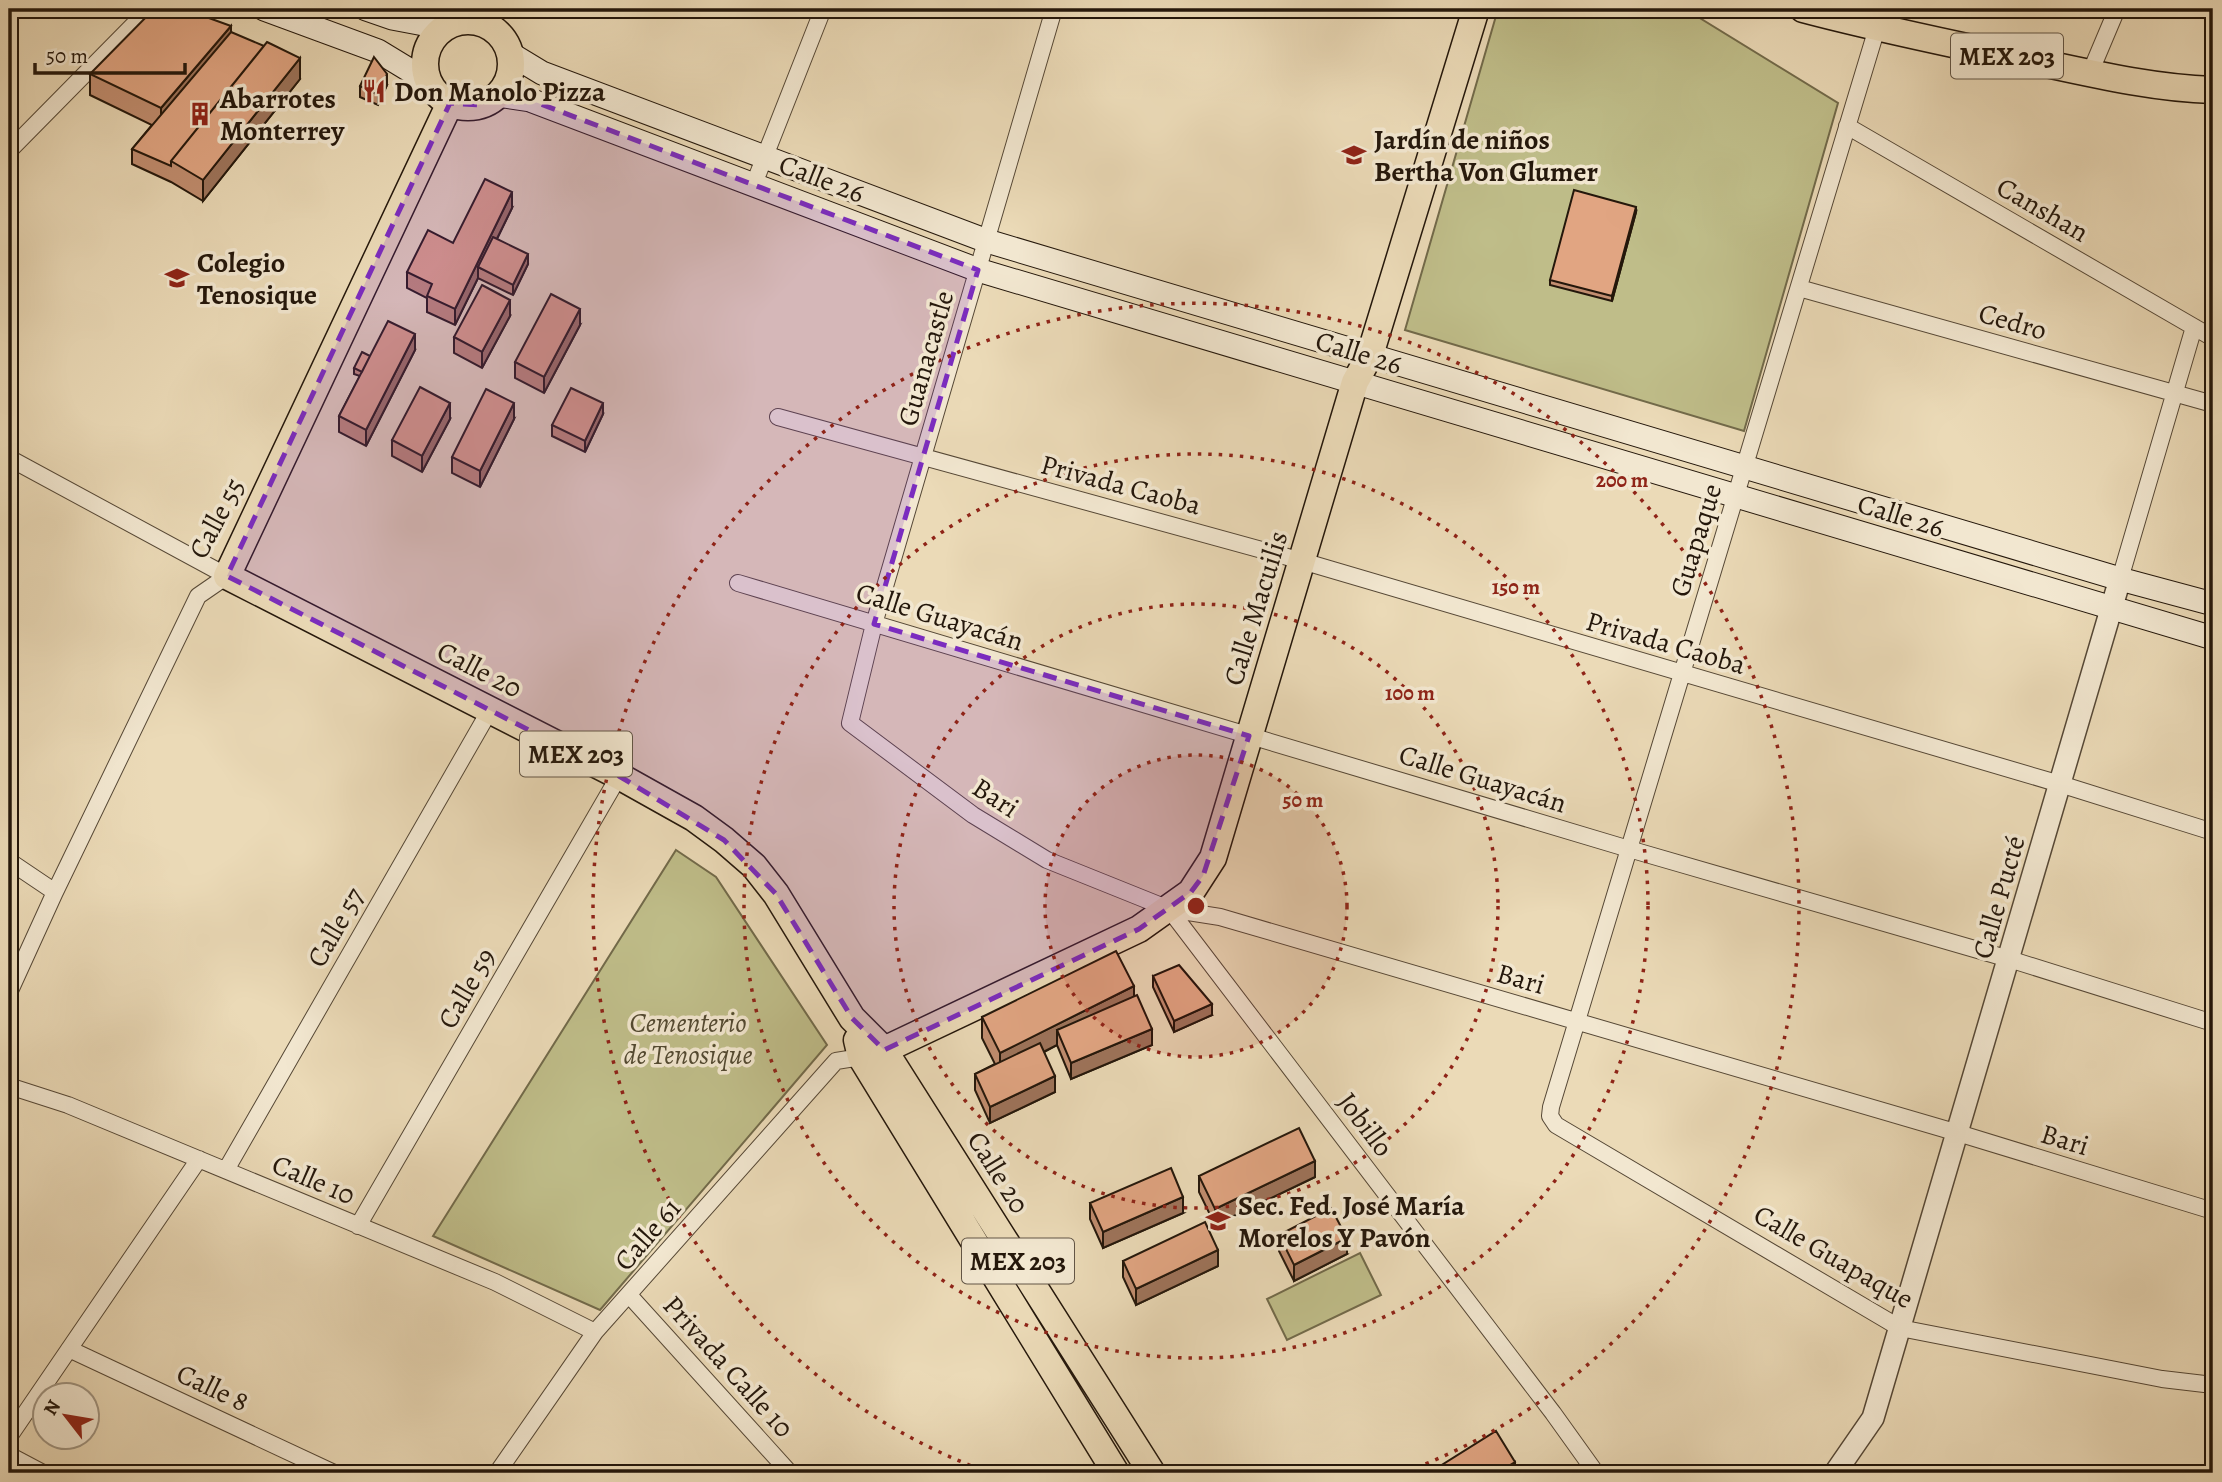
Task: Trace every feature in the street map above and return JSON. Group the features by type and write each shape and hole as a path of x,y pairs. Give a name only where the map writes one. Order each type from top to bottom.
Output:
{"main road":[{"path":"366,9 392,18 445,28"},
{"name":"Calle Macuilis","path":"872,1054 1139,929 1191,892 1213,858 1355,382 1370,355 1476,9"},
{"name":"MEX 203","path":"1803,9 1881,19 2090,73 2176,89 2213,90"},
{"path":"271,10 378,51 429,82"},
{"path":"492,17 497,33 509,53 509,76 497,95 480,105 459,106 450,103 437,94 429,82 425,58 429,46 445,28 458,22 492,17"},
{"name":"Calle 26","path":"509,53 542,74 987,241 2120,579 2213,604"},
{"name":"Calle 26","path":"497,95 530,100 978,271 2111,610 2213,638"},
{"name":"Calle 55","path":"227,576 450,103"},
{"name":"Calle 20","path":"227,576 619,776 694,818 754,866 776,894 852,1018 1081,1417 1116,1473"},
{"name":"Calle 20","path":"872,1054 1108,1402 1153,1473"},
{"path":"1081,1417 1108,1402"}],"street":[{"path":"9,151 149,9"},
{"path":"754,184 822,9"},
{"name":"Guanacastle","path":"850,723 874,624 1054,9"},
{"path":"2090,73 2117,9"},
{"name":"Guapaque","path":"1551,1107 1881,19"},
{"name":"Canshan","path":"1847,126 2213,338"},
{"name":"Cedro","path":"1799,288 2213,404"},
{"name":"Calle Pucté","path":"1835,1473 1873,1418 2194,327"},
{"name":"Privada Caoba","path":"778,417 1302,561 2060,783 2213,832"},
{"name":"Calle 20","path":"9,458 227,576"},
{"name":"Calle 55","path":"9,993 198,596 227,576"},
{"name":"Calle Guayacán","path":"738,583 1629,849 2009,959 2213,1023"},
{"name":"Calle 57","path":"226,1170 490,710"},
{"name":"Bari","path":"850,723 973,815 1047,860 1169,909 1220,917 1958,1133 2213,1211"},
{"name":"Calle 59","path":"358,1226 619,776"},
{"path":"9,862 55,892"},
{"name":"Jobillo","path":"1169,909 1596,1473"},
{"name":"Calle 61","path":"497,1473 595,1332 836,1061 872,1054"},
{"name":"Calle 10","path":"9,1086 68,1105 226,1170 495,1283 595,1332"},
{"name":"Calle Guapaque","path":"1551,1107 1550,1116 1556,1125 1900,1328 2162,1379 2213,1385"},
{"path":"9,1437 199,1159"},
{"name":"Privada Calle 10","path":"629,1295 790,1473"},
{"name":"Calle 8","path":"69,1349 334,1473"},
{"path":"9,1455 43,1473"}],"highlighted area":[{"path":"497,95 530,100 978,270 874,624 1249,736 1203,876 1191,892 1139,929 884,1050 852,1018 776,894 724,840 619,776 227,576 450,103 479,105"}],"green space":[{"path":"1498,9 1685,9 1838,103 1744,431 1405,330"},
{"name":"Cementerio de Tenosique","path":"676,850 716,877 827,1045 600,1310 433,1236"},
{"path":"1360,1253 1381,1295 1287,1340 1267,1299"}],"building":[{"path":"154,9 184,9 231,26 161,108 90,74"},
{"path":"231,32 264,46 171,161 171,166 132,149"},
{"path":"267,42 300,58 203,180 171,161"},
{"path":"374,57 387,74 378,95 360,86"},
{"path":"485,179 512,192 455,309 427,296 432,284 407,272 428,230 453,243"},
{"path":"1574,190 1636,207 1612,296 1550,280"},
{"path":"493,237 528,254 513,285 478,267"},
{"path":"482,285 510,300 482,352 454,337"},
{"path":"551,294 580,309 544,377 515,362"},
{"path":"388,321 415,334 366,430 339,416"},
{"path":"362,352 370,356 362,372 354,368"},
{"path":"420,387 450,403 422,456 392,440"},
{"path":"571,388 603,403 585,441 552,425"},
{"path":"486,389 514,403 480,471 452,457"},
{"path":"1116,951 1134,986 1000,1053 982,1017"},
{"path":"1179,965 1212,1004 1174,1021 1153,976"},
{"path":"1137,995 1152,1029 1071,1063 1057,1030"},
{"path":"1040,1043 1055,1076 990,1107 975,1074"},
{"path":"1299,1128 1315,1161 1215,1209 1199,1176"},
{"path":"1171,1168 1183,1197 1103,1232 1090,1203"},
{"path":"1331,1208 1347,1238 1294,1265 1279,1235"},
{"path":"1205,1222 1218,1250 1136,1289 1123,1261"},
{"path":"1496,1431 1515,1462 1497,1473 1429,1473"}],"place":[{"name":"Don Manolo Pizza","path":"374,91"},
{"name":"Abarrotes Monterrey","path":"200,114"},
{"name":"Jardín de niños Bertha Von Glumer","path":"1354,155"},
{"name":"Colegio Tenosique","path":"177,278"},
{"name":"Sec. Fed. José María Morelos Y Pavón","path":"1218,1221"}]}
